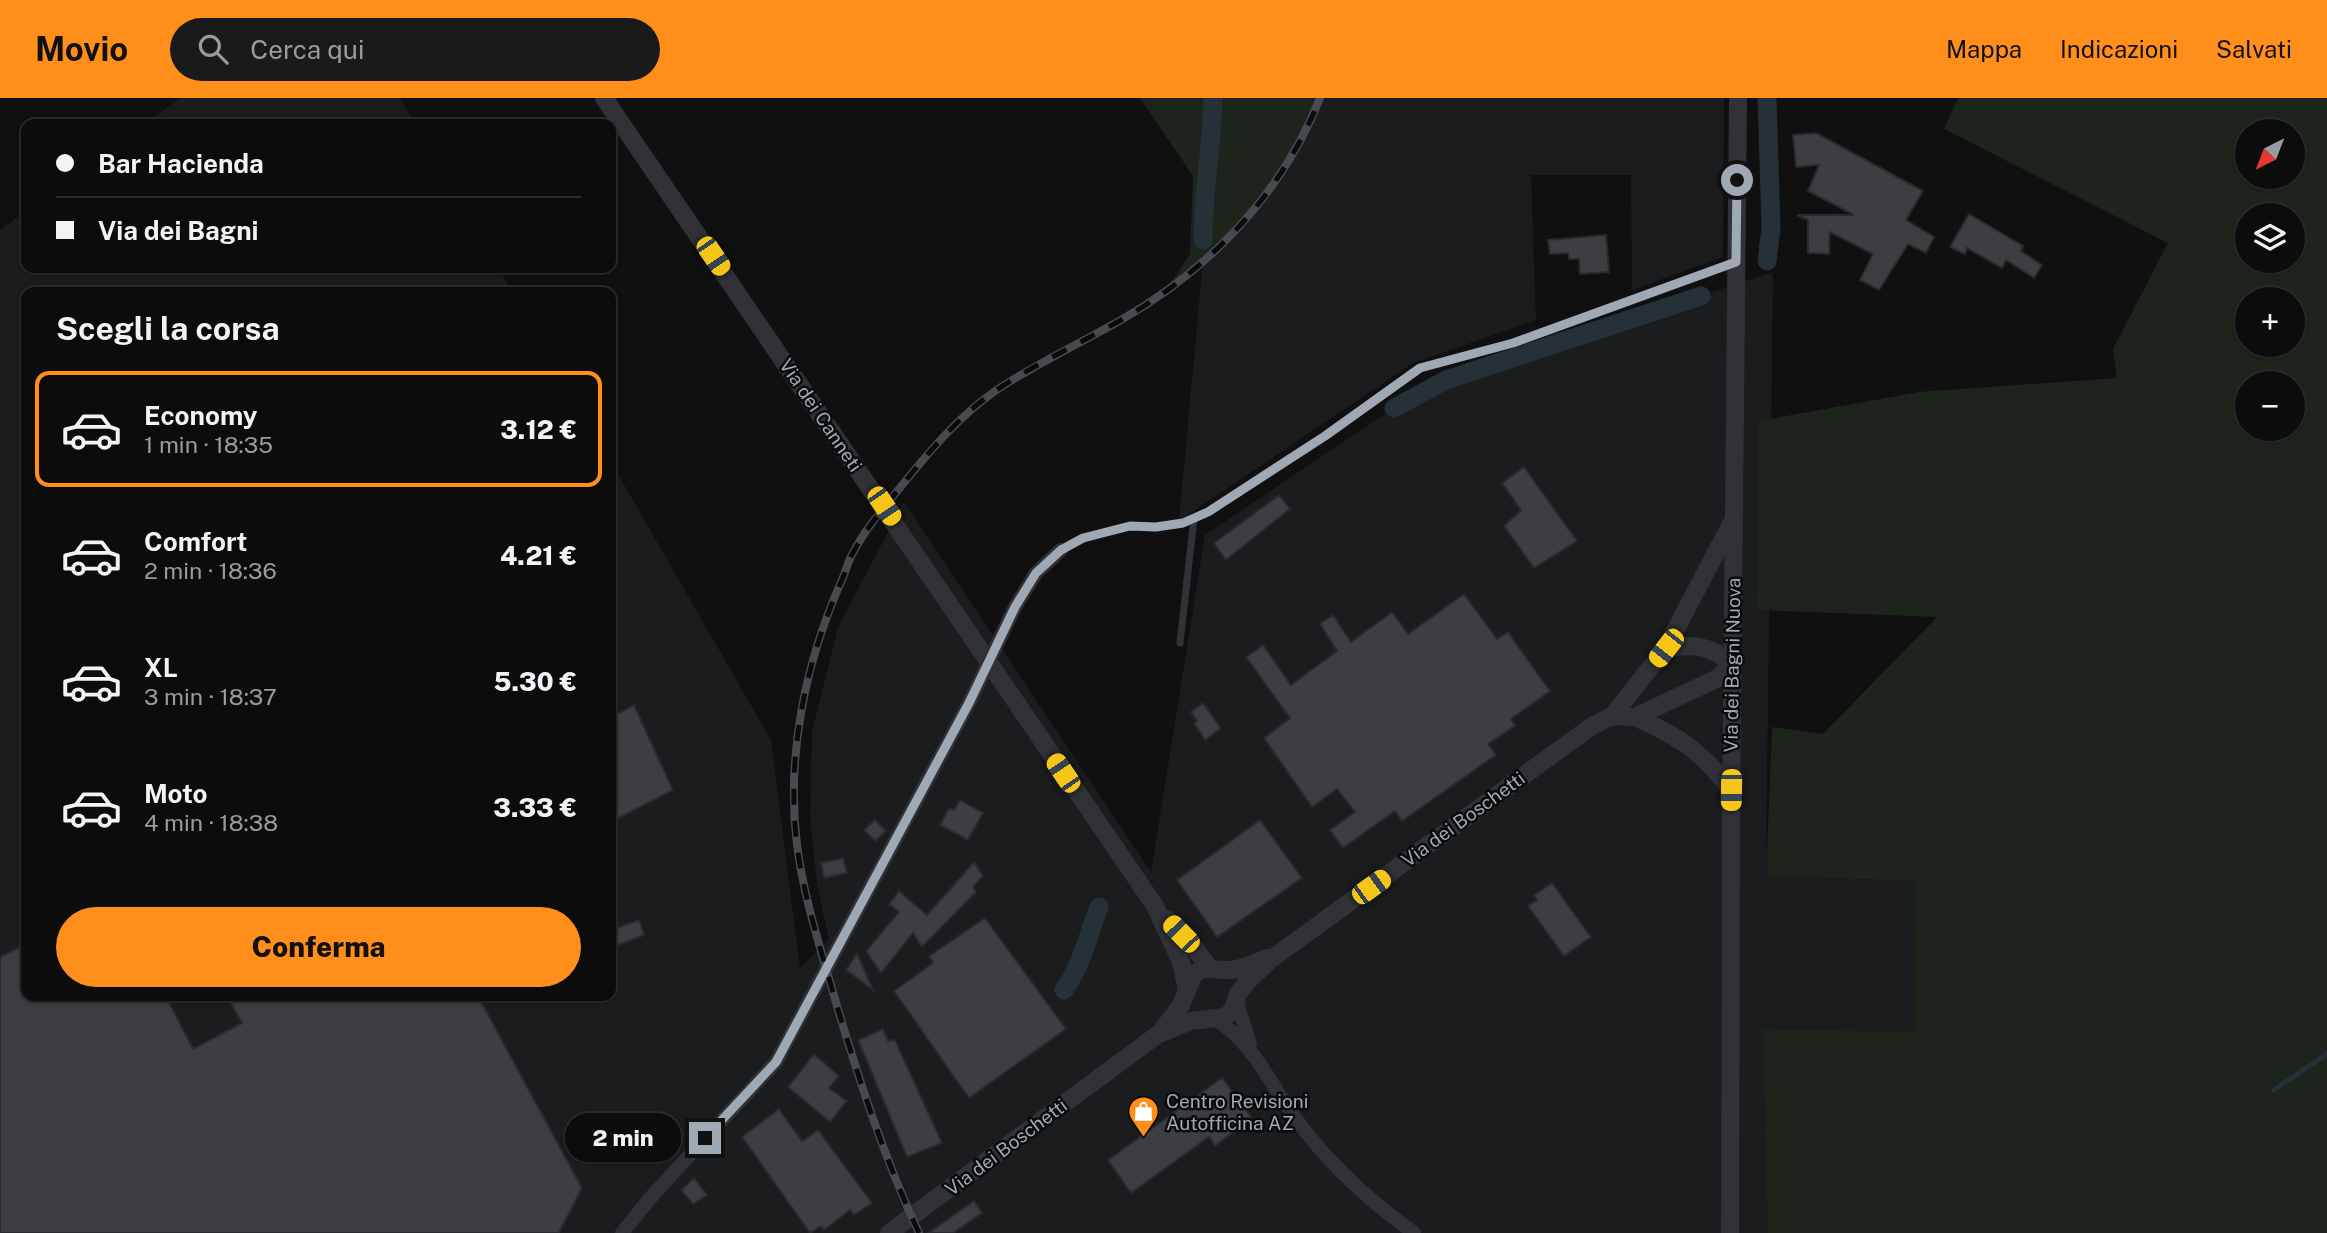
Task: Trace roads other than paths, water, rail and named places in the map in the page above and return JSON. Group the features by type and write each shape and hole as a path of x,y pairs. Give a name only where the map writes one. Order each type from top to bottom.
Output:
{"street":[{"name":"Via dei Canneti","path":"604,98 1155,906 1181,962 1186,990"},
{"name":"Via dei Bagni Nuova","path":"1730,1233 1731,790 1738,98"},
{"name":"Via dei Boschetti","path":"888,1233 1157,1035 1179,1024 1210,1019 1232,1011 1237,998 1258,970 1282,951 1592,726 1612,716 1666,648 1733,518"},
{"path":"622,1233 652,1196 776,1062 964,713 1015,607 1036,573 1061,550"},
{"path":"1636,717 1718,678 1732,664 1718,651 1700,645 1666,648"},
{"path":"1612,716 1636,717 1681,738 1709,761 1731,790"},
{"name":"Via dei Canneti","path":"1155,906 1217,969"},
{"name":"Via dei Boschetti","path":"1157,1035 1173,1017 1194,974 1282,951"},
{"path":"1217,969 1237,985 1243,1029 1255,1055 1291,1112 1365,1194 1414,1233"},
{"path":"1186,990 1191,1010 1210,1019 1255,1055"}],"lane":[{"path":"1061,550 1083,538 1130,526 1156,527 1183,523 1194,518 1325,436 1420,368 1513,343 1736,262"},
{"path":"1180,643 1194,518"}],"waterway":[{"path":"1203,240 1213,98"},
{"path":"1767,98 1771,228 1767,261"},
{"path":"1394,408 1446,380 1701,296"},
{"path":"1064,990 1080,960 1099,907"},
{"path":"2274,1090 2327,1054"}],"railway":[{"path":"919,1233 884,1149 855,1064 814,926 797,845 794,778 801,711 817,645 828,613 850,558 864,534 944,437 995,391 1154,300 1213,253 1264,197 1304,133 1320,98"}],"place":[{"name":"Centro Revisioni Autofficina AZ","path":"1143,1139"}]}
